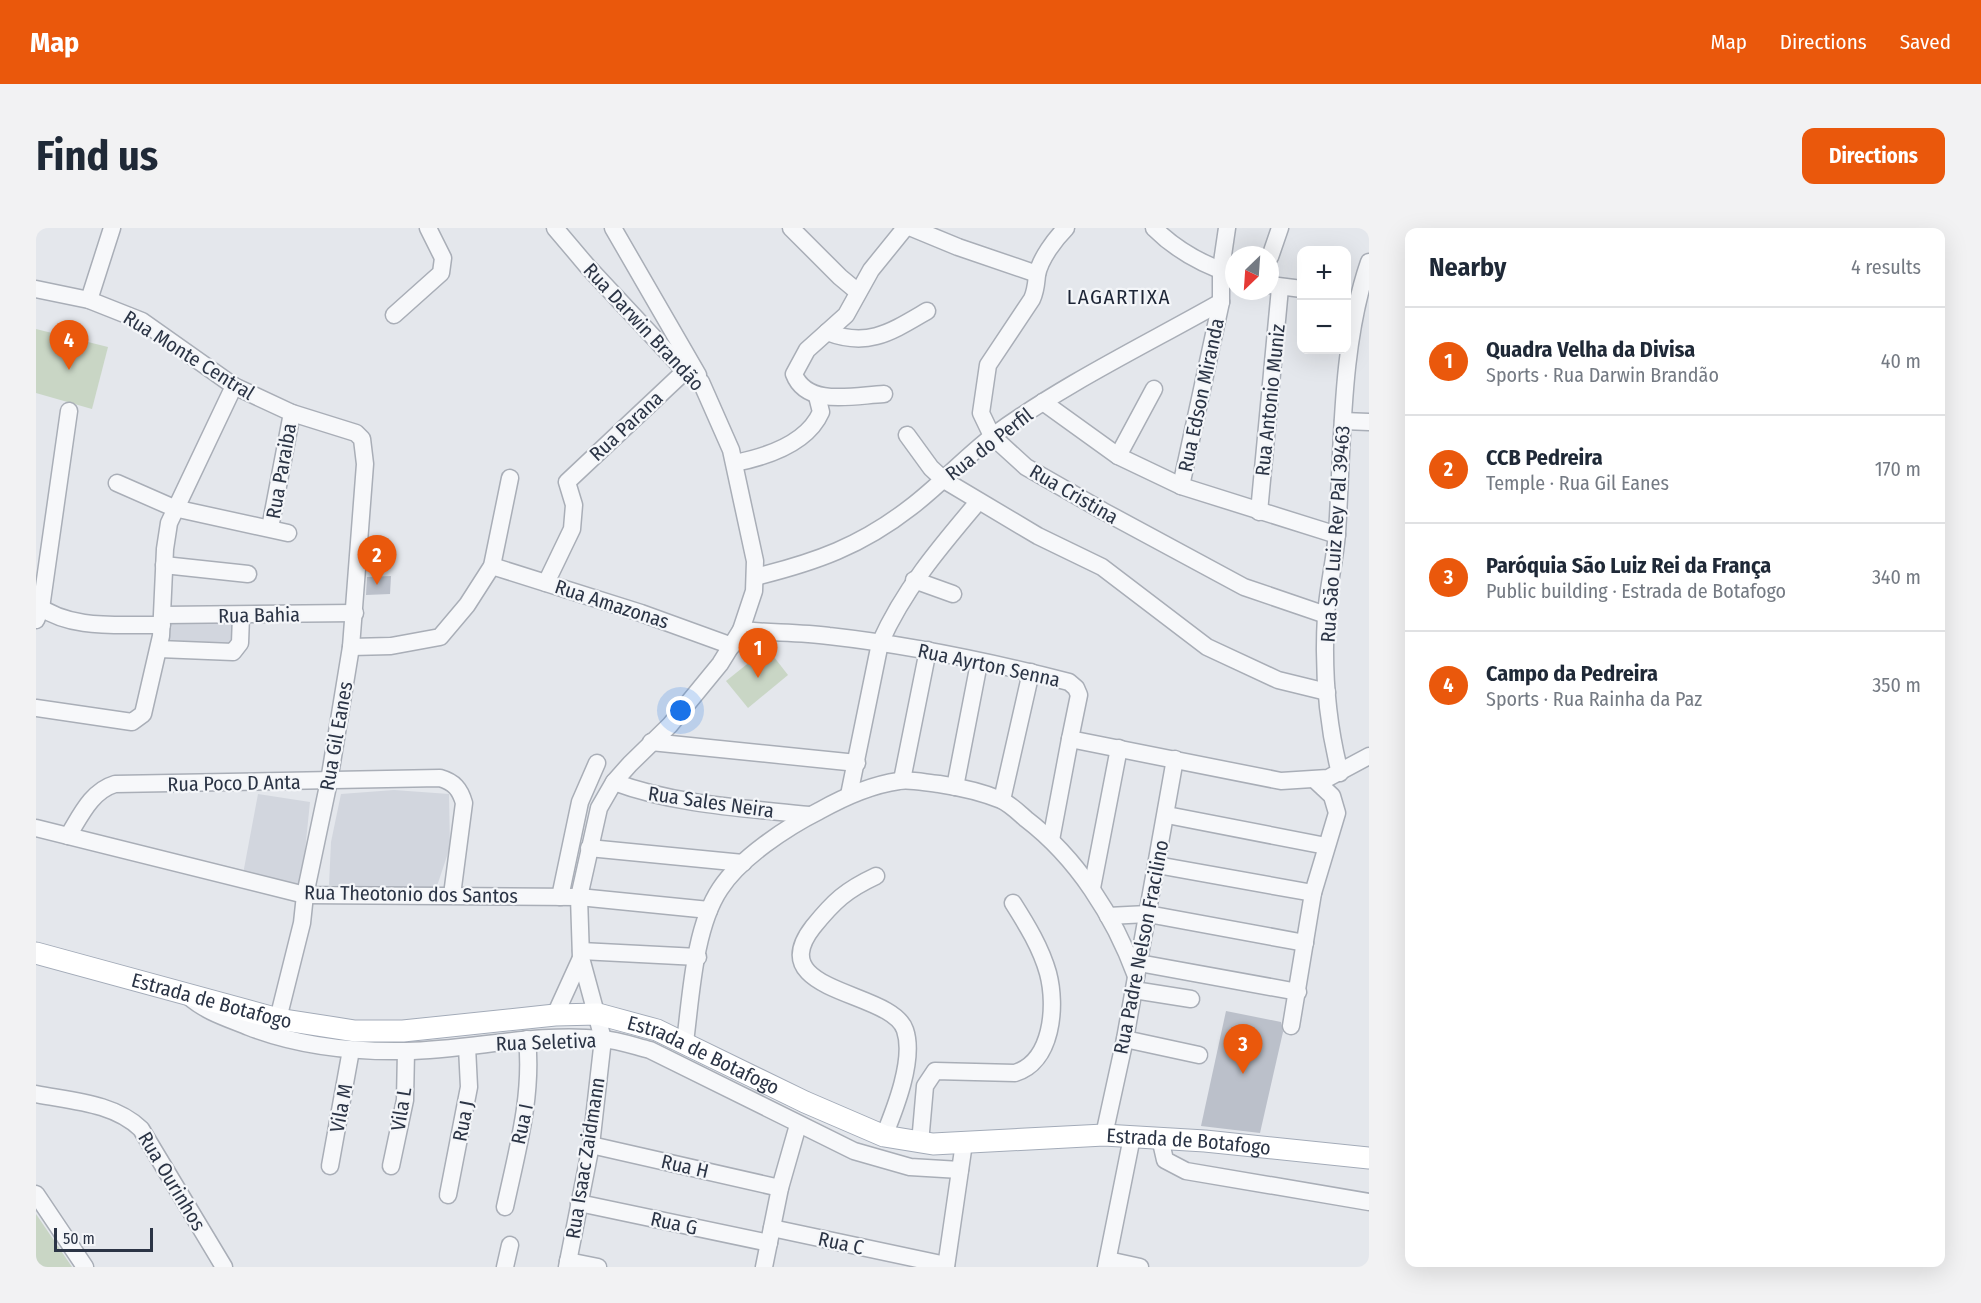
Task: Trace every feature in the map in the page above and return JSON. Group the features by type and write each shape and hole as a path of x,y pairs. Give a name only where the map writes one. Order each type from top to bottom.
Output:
{"main road":[{"name":"Estrada de Botafogo","path":"36,953 188,996 278,1018 355,1031 393,1031 555,1015 598,1014 685,1042 805,1102 884,1136 920,1143 964,1143 1104,1135 1160,1138 1369,1158"}],"street":[{"path":"89,300 112,228"},
{"path":"394,315 441,273 443,258 428,228"},
{"name":"Rua Darwin Brandão","path":"555,228 685,371 701,382 721,423 735,463 754,553 755,577 751,603 732,646 682,711 614,782 599,808 579,897 581,954 555,1015"},
{"path":"613,228 680,340 701,382"},
{"path":"791,228 840,277 858,291"},
{"path":"735,463 772,454 809,429 821,412 817,396 796,380 794,371 807,350 846,315 871,270 905,228"},
{"path":"912,228 957,247 1037,274"},
{"name":"Rua Cristina","path":"1066,228 1047,252 1037,274 1037,287 1032,299 988,365 981,413 992,436 1026,467 1103,512 1244,587 1326,615"},
{"path":"1154,228 1175,248 1196,260 1225,271"},
{"name":"Rua Edson Miranda","path":"1227,228 1227,246"},
{"path":"1274,246 1280,228"},
{"name":"Rua Sāo Luiz Rey Pal 39463","path":"1340,773 1327,692 1326,615 1337,535 1343,421 1358,294 1369,262"},
{"name":"Rua Edson Miranda","path":"1181,486 1225,282"},
{"path":"1279,287 1297,289"},
{"name":"Rua Monte Central","path":"36,289 89,300 142,321 234,386 292,413 356,433 362,439 365,450"},
{"name":"Rua Antonio Muniz","path":"1259,512 1274,300"},
{"name":"Rua do Perfil","path":"755,577 810,563 839,552 884,526 944,480 992,436 1043,402 1221,302"},
{"path":"826,332 855,340 870,338 892,331 927,311"},
{"name":"Rua Parana","path":"546,583 572,530 574,505 567,482 685,371"},
{"path":"36,708 132,722 143,714 159,649 166,536 174,508 234,386"},
{"path":"1118,456 1154,389"},
{"path":"817,396 884,394"},
{"path":"1043,402 1118,456 1181,486 1337,535"},
{"path":"38,611 69,411"},
{"name":"Rua Paraiba","path":"270,528 292,413"},
{"path":"1343,421 1369,422"},
{"path":"907,435 931,468 944,480 1038,536 1102,567 1207,647 1278,680 1327,692"},
{"name":"Rua Gil Eanes","path":"278,1018 300,933 305,895 329,782 351,647 365,450"},
{"path":"351,647 391,646 440,637 467,605 492,566 510,478"},
{"path":"117,483 174,508 288,533"},
{"path":"849,795 880,643 914,580 978,502"},
{"path":"164,565 248,574"},
{"name":"Rua Amazonas","path":"492,566 732,646"},
{"path":"914,580 953,594"},
{"name":"Rua Bahia","path":"38,611 78,622 355,613"},
{"path":"159,649 233,652 240,643 241,616"},
{"name":"Rua Ayrton Senna","path":"741,630 826,635 880,643 1031,672 1069,682 1077,688 1079,694 1070,739"},
{"path":"902,780 928,651"},
{"path":"955,787 979,663"},
{"path":"1002,800 1031,672"},
{"path":"1051,840 1070,739 1281,781 1316,781 1340,773 1369,756"},
{"path":"651,742 857,763"},
{"path":"1092,888 1107,823 1119,748"},
{"name":"Rua Padre Nelson Fracilino","path":"1104,1135 1125,1039 1167,816 1175,759"},
{"path":"560,897 580,801 597,763"},
{"name":"Rua Poco D Anta","path":"68,836 94,797 107,786 115,784 329,782 440,778 460,790 464,803 452,895"},
{"path":"685,1042 698,957 709,910 720,888 743,863 809,815 849,795 902,780 955,787 1002,800 1051,840 1092,888 1122,941 1136,976 1191,999"},
{"path":"1291,1026 1313,893 1337,813 1336,804 1316,781"},
{"name":"Rua Sales Neira","path":"614,782 645,794 682,801 809,815"},
{"path":"1167,816 1326,846"},
{"name":"Rua Theotonio dos Santos","path":"36,828 305,895 579,897 709,910"},
{"path":"589,848 743,863"},
{"path":"1157,865 1313,893"},
{"path":"876,876 850,888 832,903 805,938 800,950 806,969 816,977 841,993 890,1013 900,1020 905,1030 904,1079 884,1136"},
{"path":"920,1143 925,1086 935,1071 1015,1073 1027,1070 1044,1050 1051,1020 1049,975 1030,930 1013,903"},
{"path":"1108,916 1148,914 1305,943"},
{"path":"581,954 698,957"},
{"name":"Rua Isaac Zaidmann","path":"567,1264 591,1145 603,1039 581,954"},
{"path":"1136,976 1298,992"},
{"name":"Rua Seletiva","path":"188,996 203,1009 268,1034 288,1040 351,1050 406,1051 467,1047 527,1039 603,1039 650,1050 798,1125 879,1160 910,1167 960,1170"},
{"path":"603,1039 616,1028 634,1024"},
{"name":"Rua I","path":"505,1207 528,1094 530,1062 527,1039"},
{"path":"1125,1039 1199,1055"},
{"name":"Rua J","path":"448,1195 470,1087 467,1047"},
{"name":"Vila M","path":"330,1166 351,1050"},
{"name":"Vila L","path":"391,1166 405,1100 406,1051"},
{"name":"Rua Ourinhos","path":"36,1094 105,1108 131,1119 141,1129 224,1267"},
{"path":"764,1267 780,1188 798,1125"},
{"path":"1132,1137 1107,1264 1140,1267"},
{"path":"1160,1138 1165,1160 1186,1171 1369,1202"},
{"path":"946,1266 964,1143"},
{"name":"Rua H","path":"591,1145 780,1188"},
{"path":"36,1194 85,1267"},
{"name":"Rua G","path":"579,1203 770,1235"},
{"name":"Rua C","path":"770,1235 946,1266"},
{"path":"505,1267 510,1245"},
{"path":"567,1264 598,1267"}],"shaded area":[{"path":"165,619 237,622 234,649 164,648"},
{"path":"394,790 449,794 450,847 436,889 329,885 331,842 341,794"},
{"path":"258,794 310,802 301,890 243,874"}],"green space":[{"path":"36,329 108,347 92,409 36,393"},
{"path":"767,648 788,675 748,708 726,681"},
{"path":"36,1214 72,1267 36,1267"}],"building":[{"path":"391,576 390,594 366,595 367,577"},
{"path":"1226,1011 1281,1022 1283,1032 1260,1133 1201,1126"}],"place":[{"name":"Campo da Pedreira","path":"69,370"},
{"name":"CCB Pedreira","path":"377,585"},
{"name":"Quadra Velha da Divisa","path":"758,678"},
{"name":"Paróquia São Luiz Rei da França","path":"1243,1074"}],"district":[{"name":"LAGARTIXA","path":"1119,297"}]}
